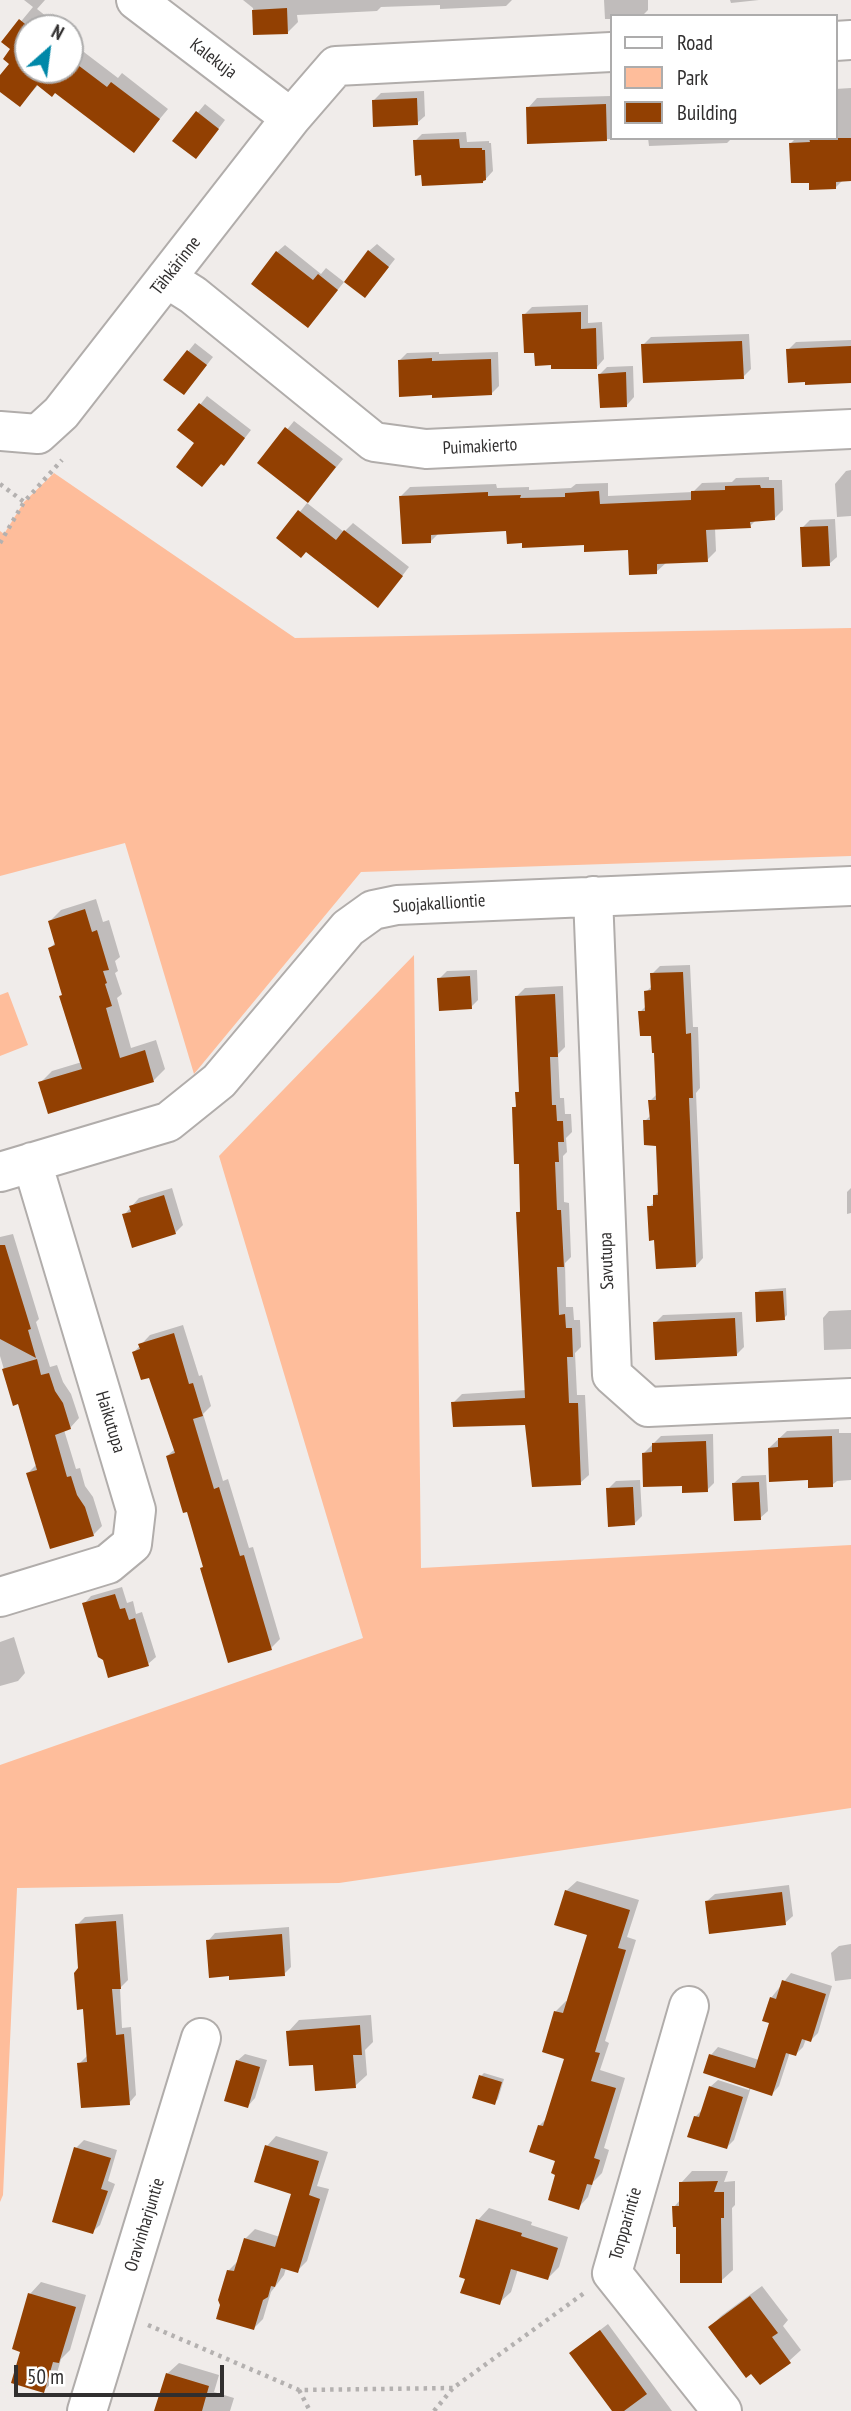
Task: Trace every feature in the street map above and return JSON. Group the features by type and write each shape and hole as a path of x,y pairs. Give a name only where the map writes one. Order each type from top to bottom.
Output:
{"street":[{"name":"Kalekuja","path":"136,0 291,118"},
{"name":"Tähkärinne","path":"0,431 38,434 61,413 291,118 336,66 610,52"},
{"name":"Puimakierto","path":"166,278 193,295 374,442 426,449 851,429"},
{"name":"Suojakalliontie","path":"16,1167 168,1122 192,1105 219,1081 348,928 373,910 397,905 851,886"},
{"name":"Savutupa","path":"593,896 612,1375 648,1407 851,1398"},
{"name":"Haikutupa","path":"0,1597 108,1564 132,1544 136,1510 16,1167"},
{"name":"Torpparintie","path":"689,2006 612,2273 722,2411"},
{"name":"Oravinharjuntie","path":"87,2411 201,2038"}],"path":[{"path":"0,543 24,502"},
{"path":"435,2411 453,2388 612,2273"},
{"path":"118,2312 299,2390 453,2388"},
{"path":"299,2390 310,2411"}],"green space":[{"path":"54,473 295,638 851,628 851,856 361,872 194,1074 125,843 0,876 0,531 4,534 24,502"},
{"path":"414,955 421,1568 851,1545 851,1808 339,1883 17,1888 3,2195 0,2202 0,1765 363,1638 219,1156"},
{"path":"8,992 28,1045 0,1056 0,995"}],"building":[{"path":"287,8 288,34 253,35 252,10"},
{"path":"14,25 14,84 84,84 84,70 107,87 111,82 160,119 134,153 55,93 52,97 37,85 20,107 0,92 0,75 9,64 3,59 10,49 1,42"},
{"path":"417,98 418,125 373,127 372,100"},
{"path":"606,104 607,141 527,144 526,107"},
{"path":"196,111 219,129 196,159 172,141"},
{"path":"851,138 851,181 836,182 836,189 809,190 809,183 791,183 789,143"},
{"path":"459,139 460,148 485,150 486,180 483,183 422,186 421,175 415,176 413,140"},
{"path":"368,250 389,267 365,298 344,282"},
{"path":"276,251 313,280 318,274 338,290 308,328 251,284"},
{"path":"581,312 581,329 596,328 597,369 551,369 551,365 535,366 534,353 524,353 522,314"},
{"path":"742,341 744,379 643,383 641,344"},
{"path":"851,346 851,383 788,383 786,349"},
{"path":"187,350 207,365 184,395 163,380"},
{"path":"432,358 432,361 491,359 492,395 399,397 398,360"},
{"path":"626,372 627,407 600,408 598,374"},
{"path":"199,403 245,438 224,466 221,464 202,487 176,467 194,443 177,430"},
{"path":"285,427 336,467 308,503 257,463"},
{"path":"760,485 761,488 774,488 775,520 750,522 751,528 706,530 708,562 657,564 657,574 629,575 628,550 584,552 584,545 522,548 522,543 507,544 506,531 431,535 431,543 402,544 399,496 488,492 488,496 565,497 565,493 599,491 600,504 691,500 691,491"},
{"path":"298,510 336,540 344,530 403,576 378,608 306,552 301,558 276,538"},
{"path":"828,526 830,566 802,567 800,527"},
{"path":"85,909 92,932 97,930 109,970 103,971 112,1006 106,1008 120,1058 145,1050 154,1082 48,1114 38,1082 82,1069 59,996 62,995 48,948 55,945 48,921"},
{"path":"683,972 686,1034 691,1033 693,1098 689,1098 696,1267 656,1269 654,1240 649,1241 647,1206 653,1206 653,1195 658,1195 656,1146 644,1145 643,1120 650,1120 648,1100 656,1100 654,1053 651,1036 640,1036 638,1011 645,1011 644,991 651,990 650,973"},
{"path":"470,976 472,1009 439,1011 437,978"},
{"path":"555,994 558,1057 550,1057 552,1105 556,1105 557,1121 563,1121 564,1142 558,1142 559,1162 555,1162 557,1210 561,1210 564,1267 557,1267 559,1315 565,1314 566,1328 572,1328 573,1357 567,1357 569,1403 578,1403 581,1485 532,1487 525,1425 453,1427 451,1402 525,1398 516,1212 520,1212 519,1164 514,1164 512,1107 516,1107 515,1092 519,1092 515,996"},
{"path":"164,1195 176,1234 132,1248 122,1214 131,1212 129,1206"},
{"path":"0,1245 5,1245 31,1329 28,1330 36,1358 0,1339"},
{"path":"783,1291 785,1320 756,1322 755,1292"},
{"path":"735,1318 737,1356 655,1360 653,1322"},
{"path":"174,1333 189,1384 193,1383 203,1416 193,1419 214,1489 219,1487 240,1556 244,1555 272,1650 228,1663 200,1568 203,1567 187,1512 183,1513 166,1456 175,1453 149,1378 141,1380 132,1352 140,1349 138,1344"},
{"path":"37,1359 41,1375 49,1373 55,1391 63,1403 71,1429 55,1435 67,1477 71,1476 94,1536 50,1549 26,1473 37,1470 18,1404 13,1406 2,1369"},
{"path":"832,1436 833,1487 808,1488 808,1480 769,1482 768,1448 778,1447 778,1438"},
{"path":"706,1441 708,1492 682,1493 682,1486 643,1487 642,1453 652,1452 652,1443"},
{"path":"759,1482 761,1520 734,1521 732,1483"},
{"path":"633,1487 635,1525 608,1527 606,1488"},
{"path":"115,1594 120,1609 125,1608 129,1620 135,1618 149,1666 108,1678 103,1660 98,1657 82,1603"},
{"path":"565,1890 630,1910 618,1948 626,1950 595,2052 600,2053 591,2081 616,2088 594,2158 600,2160 592,2185 587,2184 579,2210 548,2200 555,2175 551,2173 555,2161 529,2152 538,2125 543,2126 564,2059 542,2052 554,2011 563,2013 587,1935 554,1925"},
{"path":"782,1892 786,1925 709,1934 705,1901"},
{"path":"116,1921 121,1989 112,1989 116,2035 124,2034 130,2105 81,2108 77,2063 87,2062 83,2009 77,2010 74,1973 78,1968 75,1924"},
{"path":"282,1934 285,1976 229,1980 229,1976 209,1978 206,1940"},
{"path":"782,1980 826,1994 811,2042 802,2039 796,2056 786,2053 772,2096 703,2073 709,2054 755,2068 769,2023 762,2021 770,1997 776,1999"},
{"path":"360,2025 362,2055 353,2055 356,2088 315,2091 313,2065 289,2066 286,2031"},
{"path":"236,2060 260,2067 248,2108 224,2101"},
{"path":"479,2075 502,2082 495,2105 472,2098"},
{"path":"709,2086 743,2097 727,2149 687,2137 694,2116 699,2117"},
{"path":"265,2145 319,2161 309,2195 320,2199 298,2273 281,2268 275,2287 271,2286 268,2297 263,2300 254,2330 216,2319 220,2305 218,2300 227,2270 234,2271 244,2238 275,2247 291,2194 254,2182"},
{"path":"74,2147 111,2158 101,2189 108,2191 93,2234 52,2222"},
{"path":"718,2181 714,2192 724,2192 724,2218 721,2218 722,2283 680,2283 680,2254 676,2254 676,2227 673,2227 672,2206 679,2206 679,2182"},
{"path":"476,2219 522,2233 521,2236 558,2248 548,2280 511,2269 500,2305 460,2293 465,2279 459,2277"},
{"path":"28,2293 76,2307 59,2363 53,2362 44,2393 11,2383 20,2352 12,2349"},
{"path":"750,2296 778,2333 772,2337 791,2363 760,2385 751,2374 746,2378 708,2327"},
{"path":"600,2330 647,2394 624,2411 612,2411 569,2353"},
{"path":"166,2373 209,2386 202,2411 154,2411"}]}
